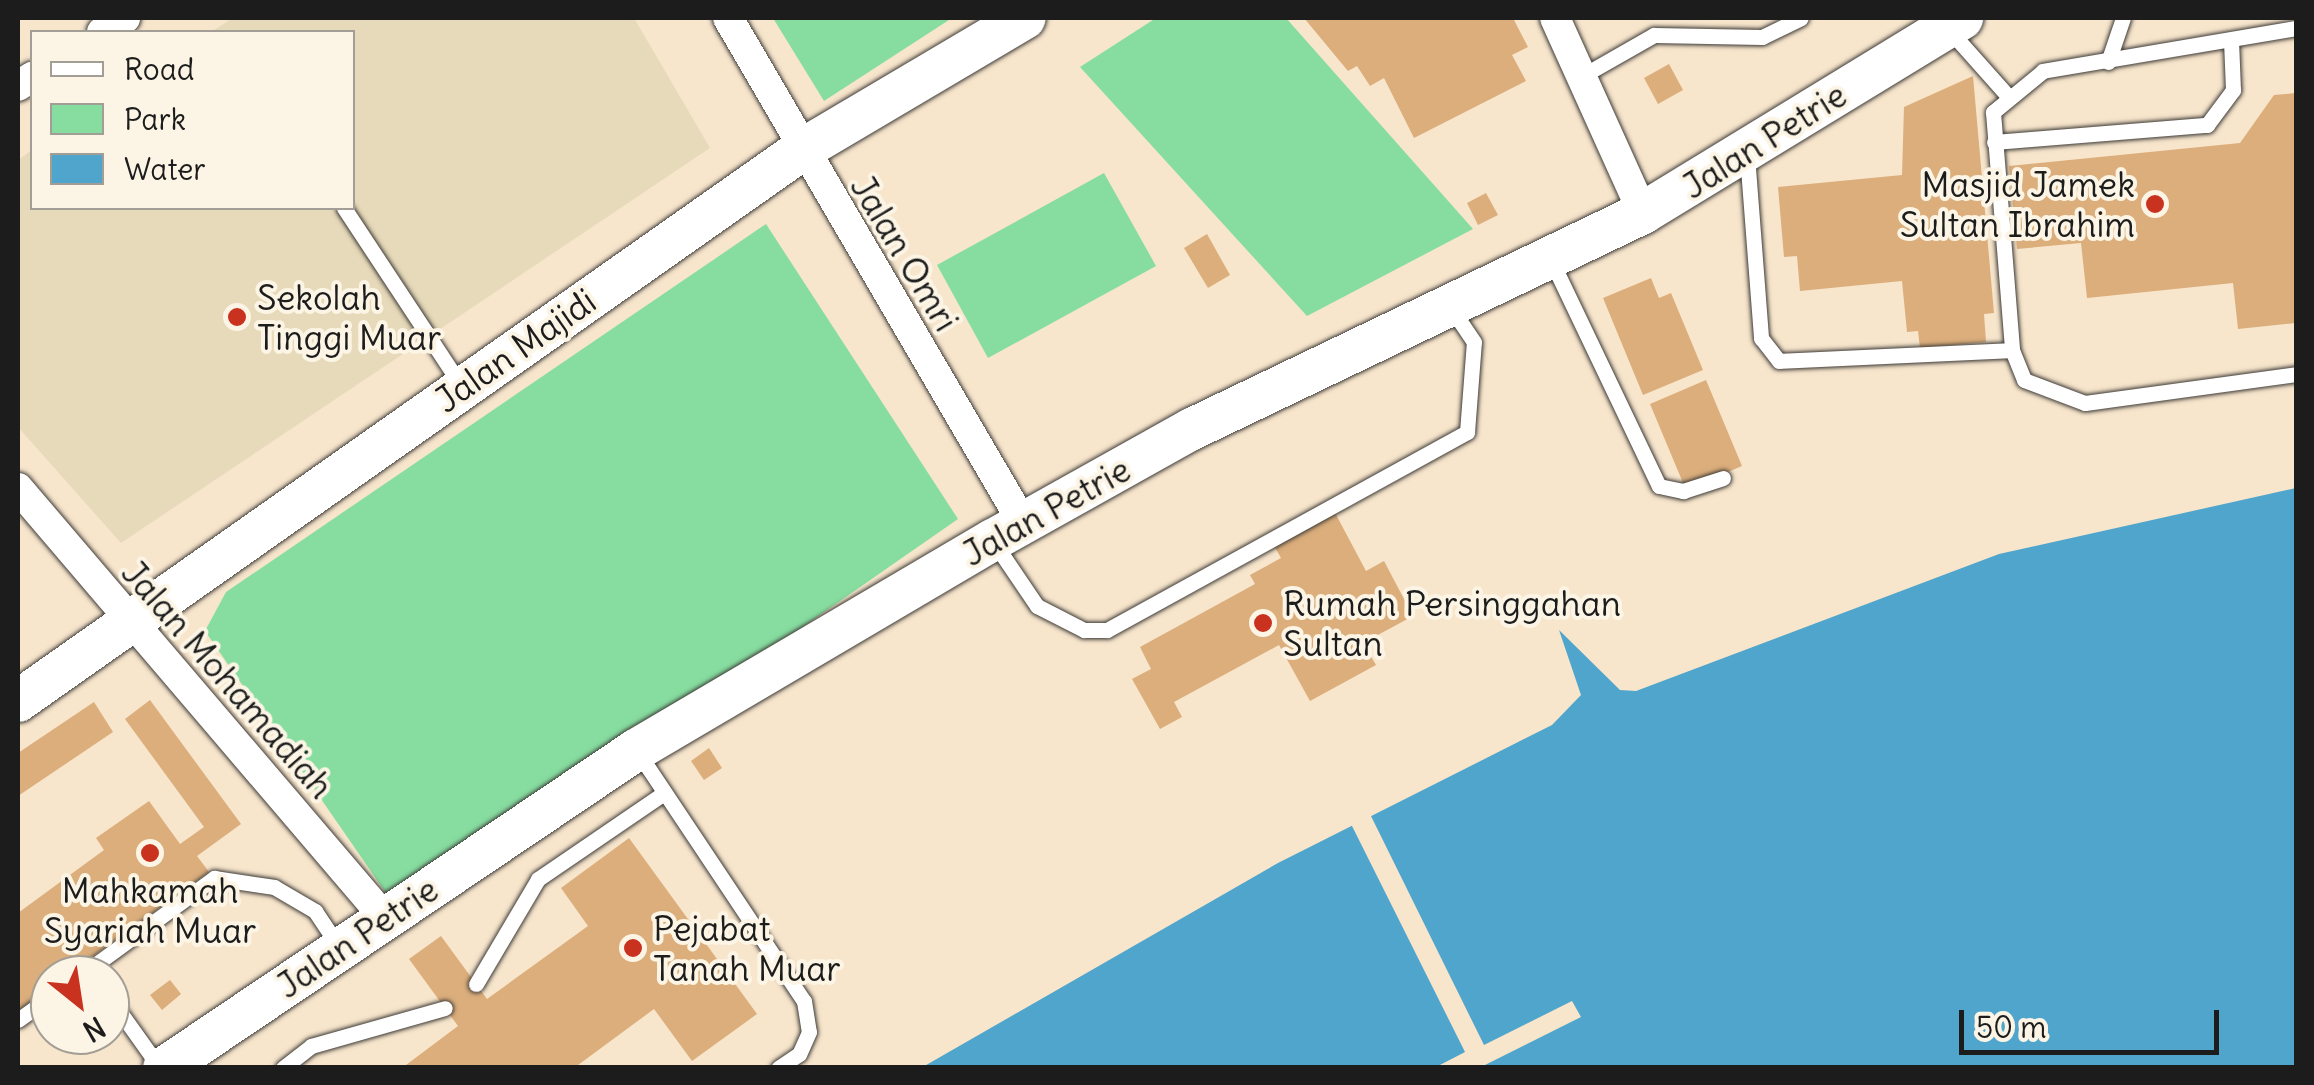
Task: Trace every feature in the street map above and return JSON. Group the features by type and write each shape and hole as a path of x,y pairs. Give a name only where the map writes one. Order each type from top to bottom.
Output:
{"street":[{"name":"Jalan Omri","path":"728,18 1008,532"},
{"name":"Jalan Majidi","path":"18,701 800,151 1025,18"},
{"path":"1555,18 1642,213"},
{"name":"Jalan Petrie","path":"162,1068 636,750 1008,532 1448,304 1642,213 1746,153 1954,22"},
{"name":"Jalan Mohamadiah","path":"18,488 384,917"}],"lane":[{"path":"1645,18 1654,35"},
{"path":"1582,76 1654,35 1762,38 1801,18"},
{"path":"2108,62 2123,18"},
{"path":"1954,22 2007,95"},
{"path":"2296,28 2043,70 2007,95 1993,112 2012,350 2024,380 2085,403 2296,374"},
{"path":"1994,142 2206,124 2232,90 2231,40"},
{"path":"1746,153 1761,338 1779,360 2012,350"},
{"path":"345,210 462,387"},
{"path":"1549,255 1659,486 1683,491 1723,478"},
{"path":"1008,532 1037,606 1084,630 1106,630 1467,432 1474,342 1448,304"},
{"path":"636,750 804,1001 808,1032 799,1054 778,1068"},
{"path":"476,984 538,879 664,793"},
{"path":"112,955 214,878 274,888 315,911 339,948"},
{"path":"283,1068 311,1046 445,1008"},
{"path":"130,1025 162,1068"}],"shaded area":[{"name":"Sekolah Tinggi Muar","path":"233,18 634,18 710,148 121,543 18,427 18,160 30,151 30,210 355,210 355,30 214,30"}],"green space":[{"path":"773,18 952,18 824,101"},
{"path":"1156,18 1286,18 1473,229 1307,316 1080,67"},
{"path":"1104,173 1156,266 988,358 937,265"},
{"path":"766,224 958,519 397,909 205,631 226,592"}],"water":[{"path":"2296,488 2296,1067 921,1068 1278,863 1552,725 1581,695 1559,630 1620,690 1636,691 1999,554"}],"pier":[{"path":"1370,814 1484,1045 1572,1001 1581,1017 1481,1067 1436,1067 1465,1052 1350,822"}],"building":[{"path":"1304,18 1513,18 1528,47 1512,55 1526,81 1414,138 1384,78 1370,86 1357,66 1348,71"},
{"path":"1669,64 1683,90 1658,104 1644,78"},
{"path":"1973,76 1994,313 1984,314 1986,342 1920,348 1918,331 1907,332 1902,281 1800,291 1797,256 1784,257 1778,187 1902,175 1904,107"},
{"name":"Masjid Jamek Sultan Ibrahim","path":"2296,93 2296,323 2238,329 2233,283 2087,298 2081,243 2017,249 2009,166 2240,143 2274,95"},
{"path":"1486,193 1498,215 1478,225 1467,203"},
{"path":"1207,234 1230,275 1208,288 1184,248"},
{"path":"1651,278 1659,298 1671,293 1703,370 1643,395 1603,298"},
{"path":"1706,380 1742,466 1686,490 1650,404"},
{"path":"1333,509 1366,571 1384,561 1413,616 1363,643 1376,665 1310,701 1279,645 1174,702 1182,717 1160,729 1132,679 1151,669 1140,647 1255,584 1250,575 1281,558 1272,542"},
{"name":"Mahkamah Syariah Muar","path":"150,700 241,824 197,856 209,872 95,955 30,955 30,1002 18,1011 18,913 104,850 96,838 149,801 180,844 204,827 125,719"},
{"path":"94,702 113,732 18,796 18,753"},
{"path":"709,748 722,768 704,780 691,761"},
{"name":"Pejabat Tanah Muar","path":"629,838 757,1014 692,1061 654,1009 574,1068 402,1068 458,1026 409,959 441,936 487,999 588,926 561,888"},
{"path":"170,980 181,994 162,1010 150,995"}],"place":[{"name":"Masjid Jamek Sultan Ibrahim","path":"2155,204"},
{"name":"Sekolah Tinggi Muar","path":"237,317"},
{"name":"Rumah Persinggahan Sultan","path":"1263,623"},
{"name":"Mahkamah Syariah Muar","path":"150,853"},
{"name":"Pejabat Tanah Muar","path":"633,948"}]}
